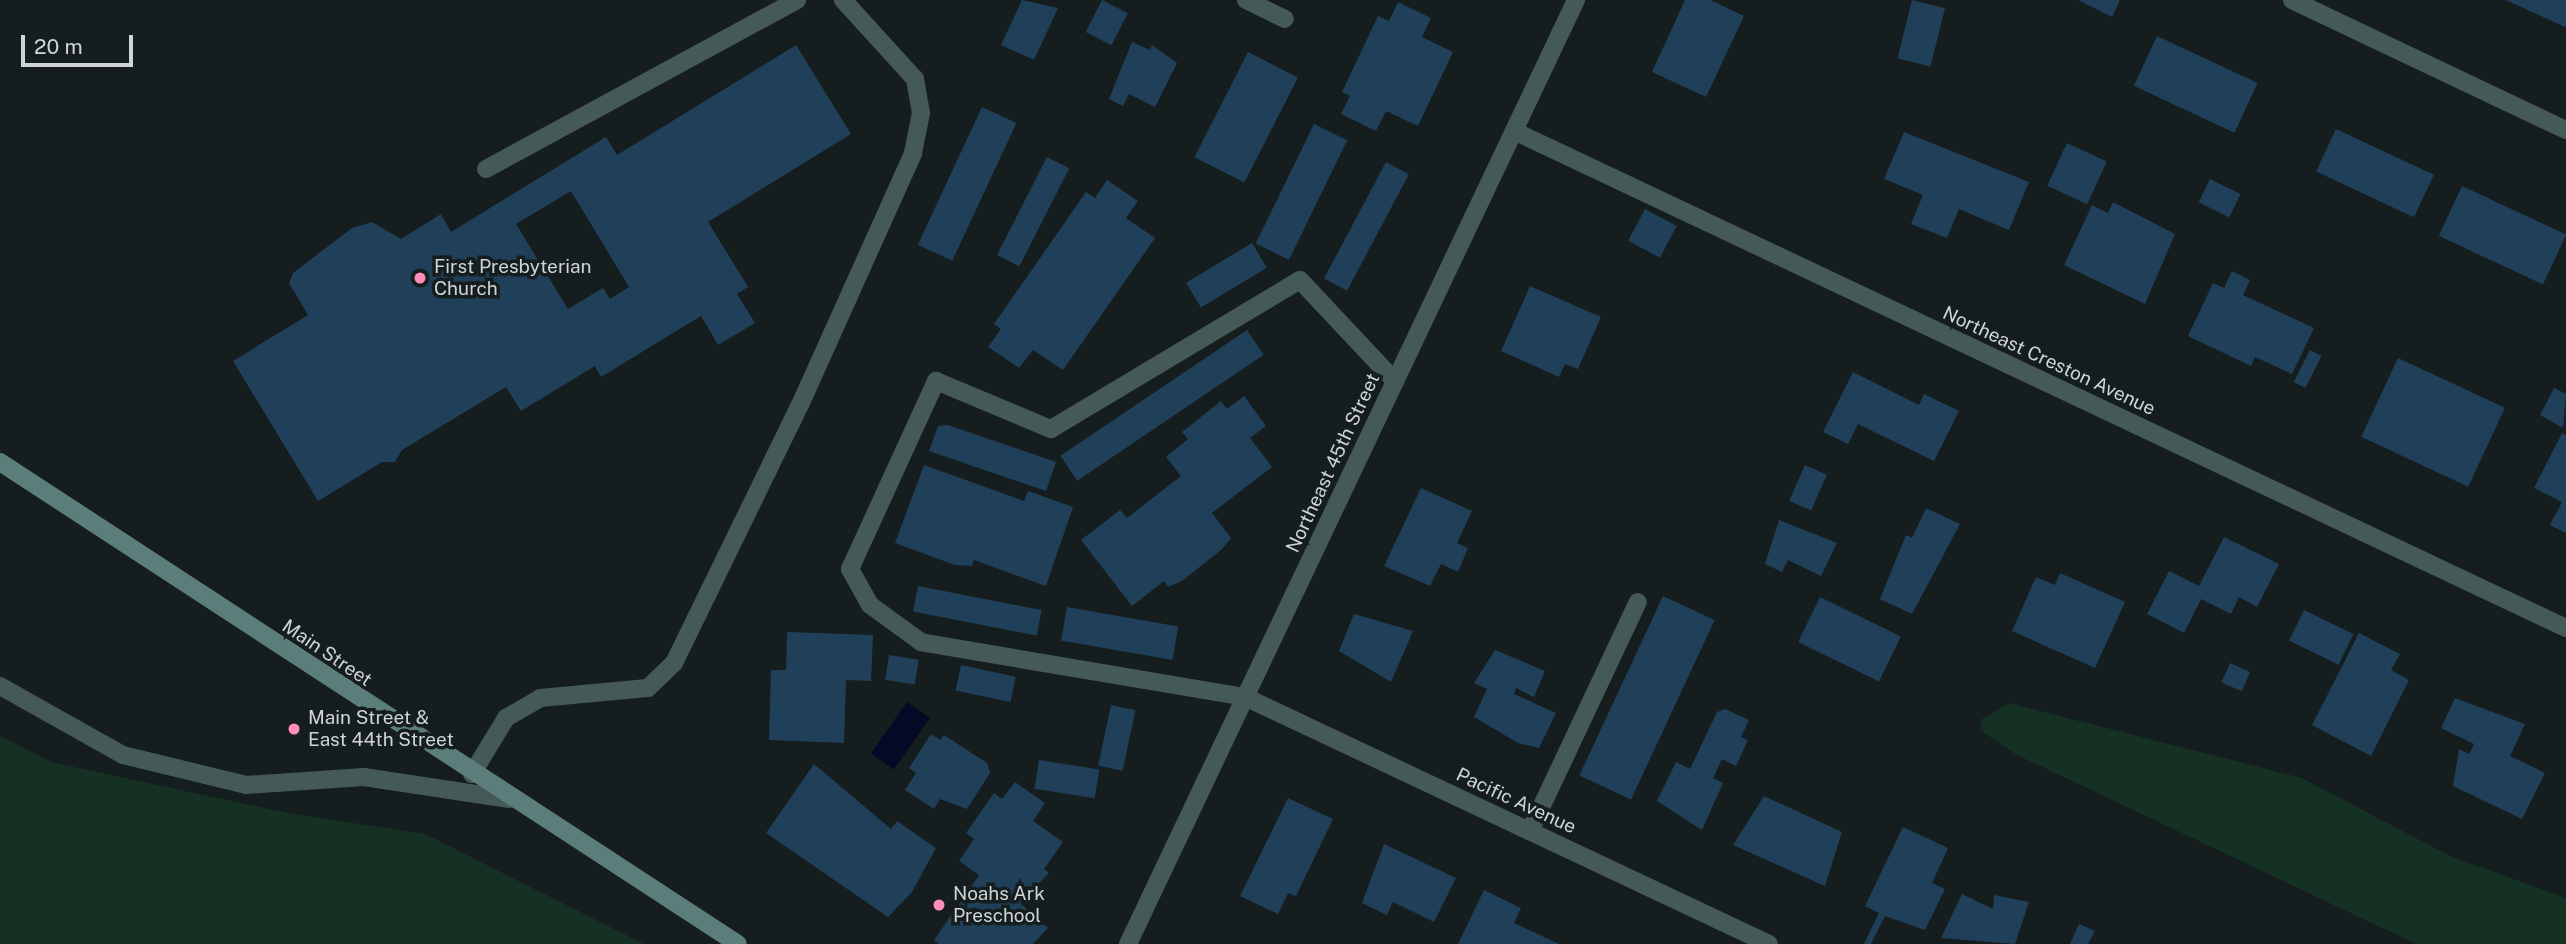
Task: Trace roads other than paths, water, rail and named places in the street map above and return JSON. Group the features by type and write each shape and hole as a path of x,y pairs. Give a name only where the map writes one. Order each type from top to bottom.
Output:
{"main road":[{"name":"Main Street","path":"0,462 509,799 738,944"}],"street":[{"path":"486,169 797,0"},
{"path":"471,774 506,718 540,698 648,688 674,663 800,405 913,153 922,113 915,79 843,0"},
{"path":"1246,0 1285,19"},
{"name":"Northeast 45th Street","path":"1128,944 1576,0"},
{"path":"2292,0 2566,130"},
{"name":"Northeast Creston Avenue","path":"1514,131 2566,628"},
{"name":"Pacific Avenue","path":"1395,381 1300,280 1051,429 936,381 850,569 870,606 921,642 1245,697 1769,944"},
{"path":"1530,831 1639,603"},
{"path":"0,686 123,755 246,785 364,777 509,799"}],"water":[{"path":"907,702 930,718 894,770 871,754"}],"place":[{"name":"First Presbyterian Church","path":"420,278"},
{"name":"Main Street & East 44th Street","path":"294,729"},
{"name":"Noahs Ark Preschool","path":"939,905"}]}
